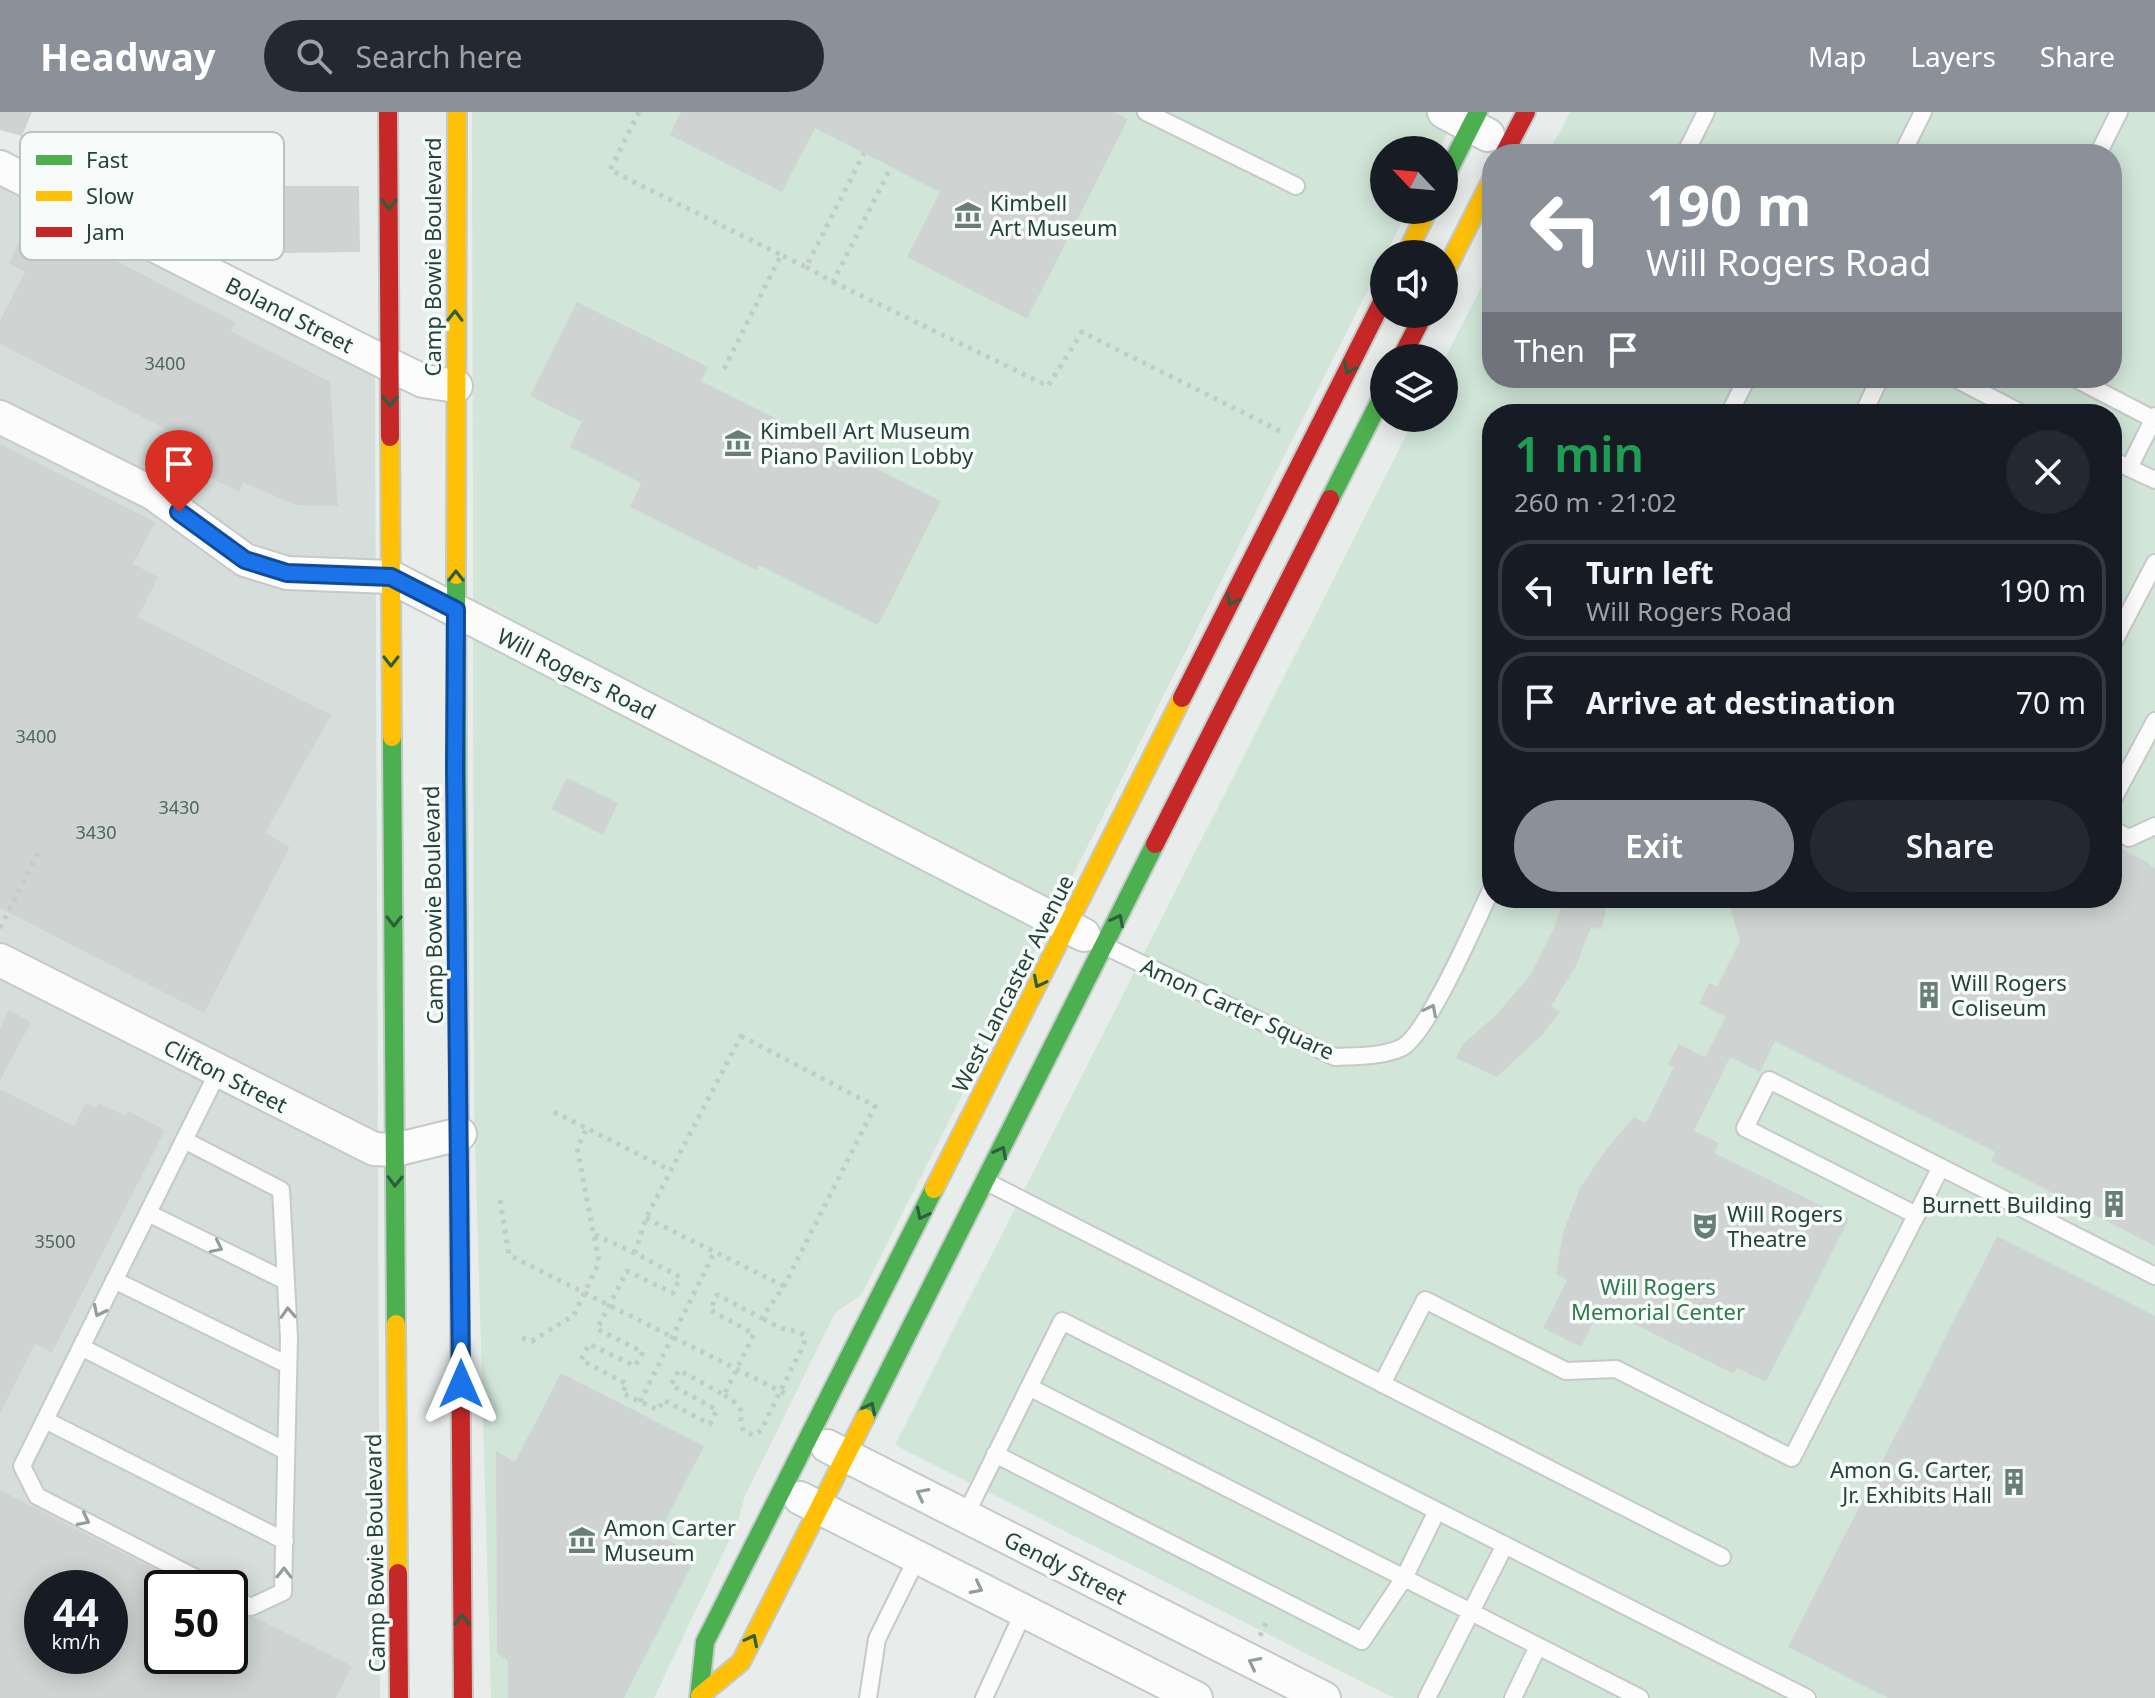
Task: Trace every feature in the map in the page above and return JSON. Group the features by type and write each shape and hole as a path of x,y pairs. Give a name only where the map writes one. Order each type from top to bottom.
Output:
{"main road":[{"name":"Camp Bowie Boulevard","path":"388,112 396,159 390,365 399,1698"},
{"name":"Camp Bowie Boulevard","path":"457,112 449,160 456,386 455,769 463,1698"},
{"path":"1515,144 1526,112"},
{"path":"1458,246 1482,199"},
{"name":"West Lancaster Avenue","path":"699,1697 741,1662 846,1455 1067,926 1370,326"},
{"name":"West Lancaster Avenue","path":"699,1697 705,1642 809,1437 1105,946 1370,421"}],"street":[{"path":"1464,117 1503,144"},
{"name":"Boland Street","path":"0,167 20,177"},
{"name":"Boland Street","path":"183,260 423,381 456,386"},
{"name":"Will Rogers Road","path":"0,417 154,494 245,560 287,573 391,577 1105,946"},
{"name":"Clifton Street","path":"0,960 374,1149 395,1150 460,1134"},
{"name":"Gendy Street","path":"809,1437 1324,1698"},
{"path":"783,1489 1196,1698"}],"lane":[{"path":"1146,112 1296,186"},
{"path":"1690,144 1706,112"},
{"path":"1907,144 1923,112"},
{"path":"2103,144 2119,112"},
{"path":"1986,388 2009,404"},
{"path":"2094,388 2154,418 2122,461"},
{"path":"2122,468 2155,480"},
{"path":"2122,626 2155,563"},
{"path":"2122,782 2155,721"},
{"path":"2122,834 2129,838 2155,826"},
{"name":"Amon Carter Square","path":"1105,946 1335,1057 1374,1056 1404,1047 1423,1026 1482,908"},
{"path":"180,1570 37,1496 22,1466 218,1072"},
{"path":"1916,1215 1745,1128 1769,1080 2155,1276"},
{"path":"184,1140 281,1190 288,1365 283,1592 251,1607 248,1605"},
{"path":"1382,1384 1425,1300 1566,1371 1616,1369 1792,1458 1941,1167"},
{"path":"966,1173 1722,1557"},
{"path":"148,1213 286,1281"},
{"path":"114,1280 288,1365"},
{"path":"965,1516 1062,1321 1807,1698"},
{"path":"81,1347 286,1451"},
{"path":"1029,1387 1640,1698"},
{"path":"45,1420 285,1541"},
{"path":"995,1454 1362,1641 1404,1578 1437,1511"},
{"path":"1427,1698 1505,1545"},
{"path":"868,1698 877,1639 917,1558"},
{"path":"984,1698 1024,1611"},
{"path":"1513,1698 1538,1646"}],"path":[{"path":"639,112 610,170 833,282 1048,386 1082,332 1281,432"},
{"path":"806,267 864,153"},
{"path":"833,282 891,167"},
{"path":"724,369 781,255"},
{"path":"0,928 39,851"},
{"path":"635,1253 646,1218 741,1036 875,1106 784,1286 762,1318"},
{"path":"554,1112 670,1170"},
{"path":"522,1338 532,1341 574,1315 599,1262 577,1148 587,1128"},
{"path":"500,1200 509,1255 788,1395"},
{"path":"646,1218 784,1286"},
{"path":"594,1234 680,1277 673,1293 627,1271 597,1329 643,1352 635,1366 589,1344 581,1360 627,1384 622,1393 640,1402 658,1410 663,1400 710,1424 717,1410 671,1385 679,1370 740,1407 744,1432 755,1435 780,1392 805,1336 780,1328 717,1295 710,1310 754,1334 724,1395"},
{"path":"640,1402 714,1253"},
{"path":"1259,1637 1266,1623"}],"shaded area":[{"path":"0,185 20,195 20,260 151,260 375,371 380,1698 0,1698"}],"green space":[{"path":"472,112 1458,112 1446,136 1370,136 1370,224 1401,224 1393,240 1370,240 1370,285 862,1294 835,1313 745,1496 738,1522 654,1698 491,1698 474,1104"},
{"name":"Will Rogers Memorial Center","path":"1570,112 2155,112 2155,1698 1394,1698 895,1445 1408,432 1458,432 1458,344 1452,344 1482,286 1482,388 2122,388 2122,144 1553,144"}],"building":[{"path":"0,112 32,112 20,135 0,130"},
{"name":"Kimbell Art Museum","path":"681,112 1114,112 1128,119 1027,319 907,257 940,192 815,128 782,192 670,135"},
{"path":"284,186 359,186 360,252 284,253"},
{"path":"20,241 20,260 114,260 235,322 231,331 330,382 338,506 295,505 243,482 239,492 176,460 187,440 0,344 0,321 25,272 9,263"},
{"path":"577,302 708,367 701,381 941,501 878,625 759,565 756,570 630,507 641,483 570,447 582,422 530,396"},
{"path":"0,444 155,522 133,564 158,577 138,617 331,715 265,833 290,847 204,1013 0,908"},
{"path":"567,778 618,803 603,835 551,809"},
{"path":"2122,849 2147,862 2155,869 2155,1246 1991,1161 1995,1152 1775,1041 1760,1072 1730,1057 1694,1131 1719,1143 1714,1153 1849,1219 1766,1382 1737,1368 1734,1374 1601,1307 1581,1347 1543,1328 1567,1280 1556,1274 1563,1233 1580,1188 1607,1148 1634,1117 1646,1123 1674,1067 1668,1064 1679,1044 1705,1057 1726,1017 1699,1003 1710,983 1717,987 1740,941 1731,910 2122,908"},
{"path":"1561,908 1606,908 1601,929 1591,927 1575,968 1551,1006 1560,1012 1541,1036 1497,1077 1456,1058 1463,1044 1497,1014 1531,974"},
{"path":"9,1010 31,1022 0,1081 0,1028"},
{"path":"0,1089 74,1126 86,1103 96,1108 99,1103 125,1116 128,1111 165,1130 52,1353 35,1344 0,1413"},
{"name":"Amon G. Carter, Jr. Exhibits Hall","path":"1997,1236 2155,1316 2155,1698 1888,1698 1788,1647"},
{"name":"Amon Carter Museum","path":"561,1373 704,1446 658,1535 697,1555 624,1698 508,1698 508,1661 497,1653 496,1451 515,1462"},
{"path":"0,1490 156,1570 144,1570 144,1674 248,1674 248,1617 254,1617 352,1666 336,1698 0,1698"}],"traffic: fast":[{"path":"1458,151 1478,112"},
{"path":"1330,499 1370,420"},
{"path":"456,575 460,1317"},
{"path":"392,737 396,1324"},
{"path":"865,1418 1155,844"},
{"path":"699,1698 705,1642 934,1189"}],"traffic: slow":[{"path":"456,575 457,112"},
{"path":"1458,246 1482,199"},
{"path":"1413,240 1421,224"},
{"path":"390,437 392,737"},
{"path":"934,1189 1182,698"},
{"path":"396,1324 398,1573"},
{"path":"700,1696 741,1662 865,1418"}],"traffic: jam":[{"path":"388,112 390,437"},
{"path":"1509,144 1526,112"},
{"path":"1182,698 1370,326"},
{"path":"1408,344 1417,328"},
{"path":"1155,844 1330,499"},
{"path":"460,1317 463,1698"},
{"path":"398,1573 399,1698"}],"place":[{"name":"Kimbell Art Museum","path":"968,215"},
{"name":"Kimbell Art Museum Piano Pavilion Lobby","path":"738,443"},
{"name":"Will Rogers Coliseum","path":"1929,995"},
{"name":"Burnett Building","path":"2114,1204"},
{"name":"Will Rogers Theatre","path":"1705,1226"},
{"name":"Amon G. Carter, Jr. Exhibits Hall","path":"2014,1482"},
{"name":"Amon Carter Museum","path":"582,1540"}],"route":[{"path":"179,512 245,560 287,573 391,577 456,610 461,1384"}]}
